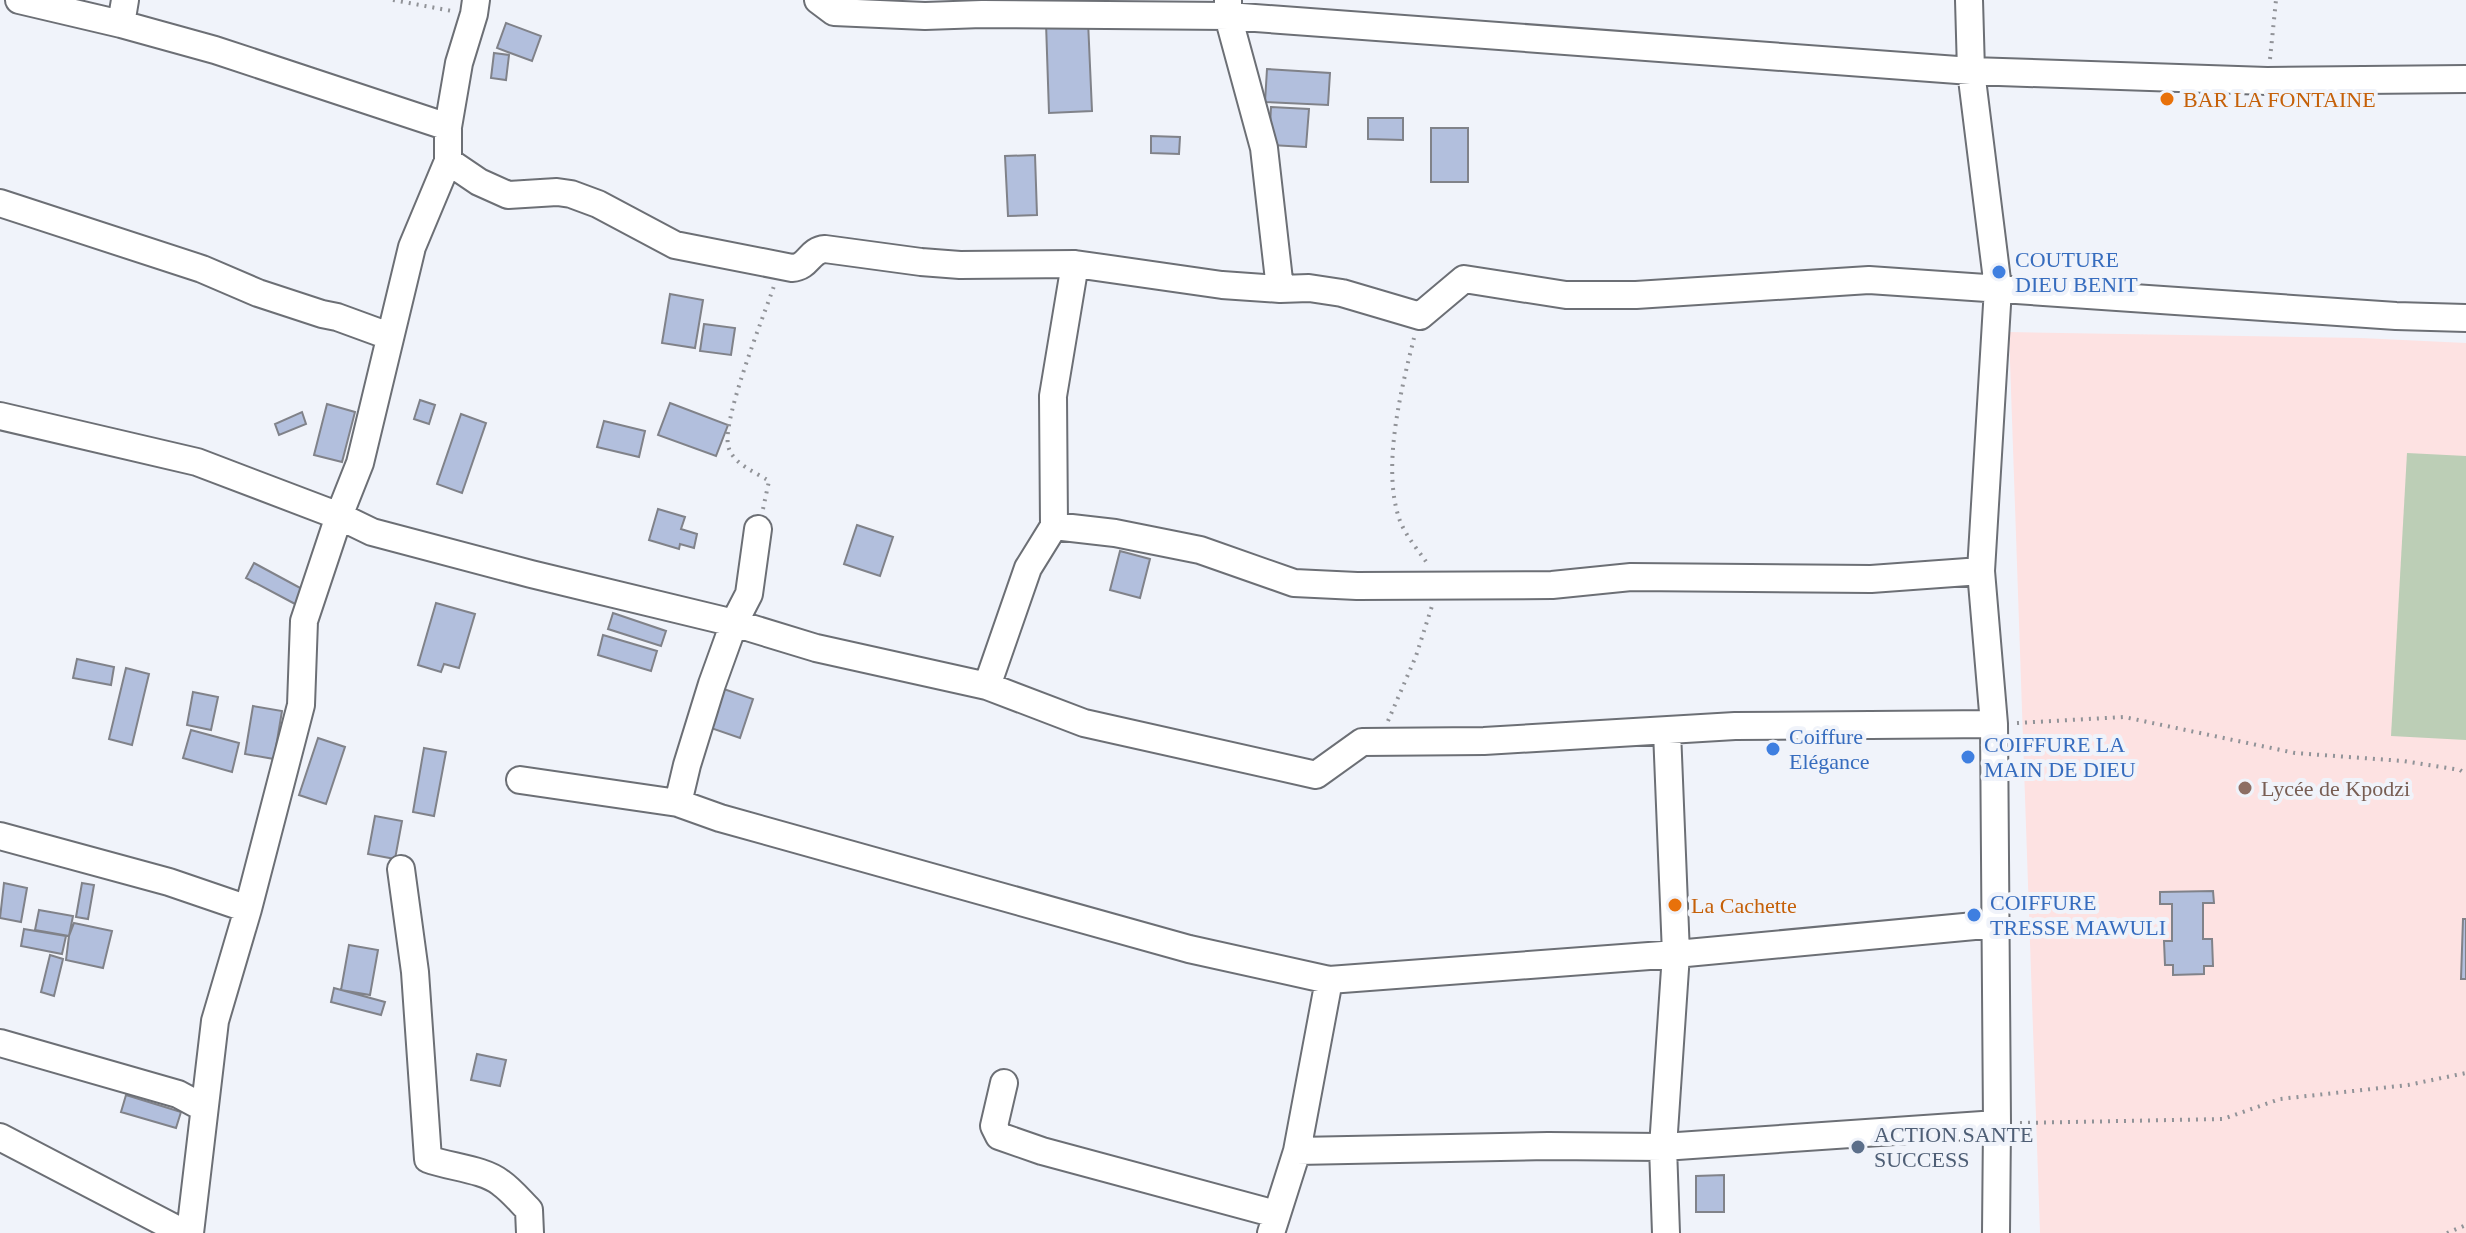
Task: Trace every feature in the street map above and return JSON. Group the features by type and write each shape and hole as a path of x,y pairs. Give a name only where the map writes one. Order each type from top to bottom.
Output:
{"street":[{"path":"19,0 123,12 374,104 448,127"},
{"path":"818,0 834,12 894,15 1228,8 1971,71 2267,81 2466,79"},
{"path":"1969,0 1971,71 1998,288 1981,571 1994,724 1996,1233"},
{"path":"0,1137 187,1233 215,1021 248,909 301,705 304,621 362,455 412,247 448,161 448,127 459,63 475,7"},
{"path":"1228,8 1264,148 1280,289"},
{"path":"448,161 479,182 508,195 571,194 598,204 675,245 792,268 803,266 814,252 825,249 960,265 1075,264 1222,285 1309,288 1342,293 1420,316 1464,279 1566,295 1636,295 1869,280 2380,315 2466,318"},
{"path":"0,203 202,269 258,293 389,336"},
{"path":"987,686 1028,568 1054,526 1053,396 1075,264"},
{"path":"0,416 197,462 385,536 734,623 816,648 987,686 1084,723 1316,775 1362,742 1484,741 1735,726 1994,724"},
{"path":"1054,526 1115,533 1200,550 1294,583 1357,586 1552,585 1631,577 1871,579 1981,571"},
{"path":"678,803 691,751 734,623 749,594 758,529"},
{"path":"1666,1233 1663,1147 1676,954 1667,731"},
{"path":"520,780 678,803 720,818 1189,949 1329,980 1676,954 1996,924"},
{"path":"0,836 169,882 248,909"},
{"path":"401,869 415,972 428,1159 500,1181 529,1210 530,1233"},
{"path":"1004,1083 994,1126 999,1136 1273,1224 1297,1151 1329,980"},
{"path":"0,1043 178,1094 204,1108"},
{"path":"1297,1151 1663,1147 1997,1124"}],"path":[{"path":"393,0 475,7"},
{"path":"2267,81 2276,0"},
{"path":"758,529 769,481 738,462 728,447 729,420 781,265"},
{"path":"1386,726 1416,656 1440,584 1401,522 1393,483 1401,390 1420,316"},
{"path":"1994,724 2124,717 2295,753 2403,761 2460,770 2466,774"},
{"path":"1997,1124 2104,1119 2223,1119 2280,1099 2408,1085 2466,1073"},
{"path":"2447,1233 2466,1225"}],"shaded area":[{"name":"Lycée de Kpodzi","path":"2009,332 2361,338 2466,343 2466,1233 2040,1233"}],"green space":[{"path":"2407,453 2466,456 2466,740 2391,736"}],"building":[{"path":"1088,21 1092,111 1049,113 1046,23"},
{"path":"506,23 541,36 532,61 497,48"},
{"path":"494,53 509,55 506,80 491,78"},
{"path":"1267,69 1330,73 1328,105 1265,102"},
{"path":"1271,107 1309,109 1306,147 1269,145"},
{"path":"1368,118 1403,118 1403,140 1368,139"},
{"path":"1431,128 1468,128 1468,182 1431,182"},
{"path":"1151,136 1180,137 1179,154 1151,153"},
{"path":"1035,155 1037,215 1008,216 1005,156"},
{"path":"670,294 703,300 695,348 662,343"},
{"path":"704,324 735,328 731,355 700,351"},
{"path":"420,400 435,405 429,424 414,419"},
{"path":"670,403 728,425 716,456 658,435"},
{"path":"327,404 355,412 342,462 314,455"},
{"path":"302,412 306,424 279,435 275,424"},
{"path":"461,414 486,423 462,493 437,484"},
{"path":"604,421 645,431 639,457 597,447"},
{"path":"658,509 685,517 681,529 697,534 694,548 680,544 679,549 649,540"},
{"path":"857,525 893,537 880,576 844,564"},
{"path":"1120,551 1150,559 1140,598 1110,590"},
{"path":"254,563 304,590 297,605 246,578"},
{"path":"436,603 475,614 459,668 444,664 441,672 418,665"},
{"path":"613,613 666,631 661,646 608,629"},
{"path":"603,635 657,651 651,671 598,655"},
{"path":"77,659 114,667 111,685 73,678"},
{"path":"126,668 149,674 132,745 109,739"},
{"path":"718,687 753,699 740,738 705,726"},
{"path":"193,692 218,697 211,730 187,725"},
{"path":"253,706 282,711 274,759 245,754"},
{"path":"191,730 239,743 232,772 183,758"},
{"path":"318,738 345,747 326,804 299,795"},
{"path":"424,748 446,752 434,816 413,812"},
{"path":"375,816 402,821 395,859 368,854"},
{"path":"4,883 27,888 21,922 0,918"},
{"path":"82,883 94,885 88,919 76,917"},
{"path":"2213,891 2214,903 2203,903 2203,939 2212,939 2213,966 2204,966 2204,974 2173,975 2173,965 2165,965 2164,941 2172,941 2172,904 2160,904 2160,892"},
{"path":"39,910 73,916 69,936 35,930"},
{"path":"2463,919 2466,919 2466,979 2461,979"},
{"path":"74,923 112,931 103,968 66,960"},
{"path":"24,929 66,936 62,954 21,946"},
{"path":"349,945 378,950 370,995 341,990"},
{"path":"50,955 63,959 54,996 41,992"},
{"path":"334,988 385,1002 381,1015 331,1002"},
{"path":"477,1054 506,1060 500,1086 471,1080"},
{"path":"126,1095 181,1112 176,1128 121,1112"},
{"path":"1724,1175 1724,1212 1696,1212 1696,1176"}],"place":[{"name":"BAR LA FONTAINE","path":"2167,99"},
{"name":"COUTURE DIEU BENIT","path":"1999,272"},
{"name":"Coiffure Elégance","path":"1773,749"},
{"name":"COIFFURE LA MAIN DE DIEU","path":"1968,757"},
{"name":"Lycée de Kpodzi","path":"2245,788"},
{"name":"La Cachette","path":"1675,905"},
{"name":"COIFFURE TRESSE MAWULI","path":"1974,915"},
{"name":"ACTION SANTE SUCCESS","path":"1858,1147"}]}
